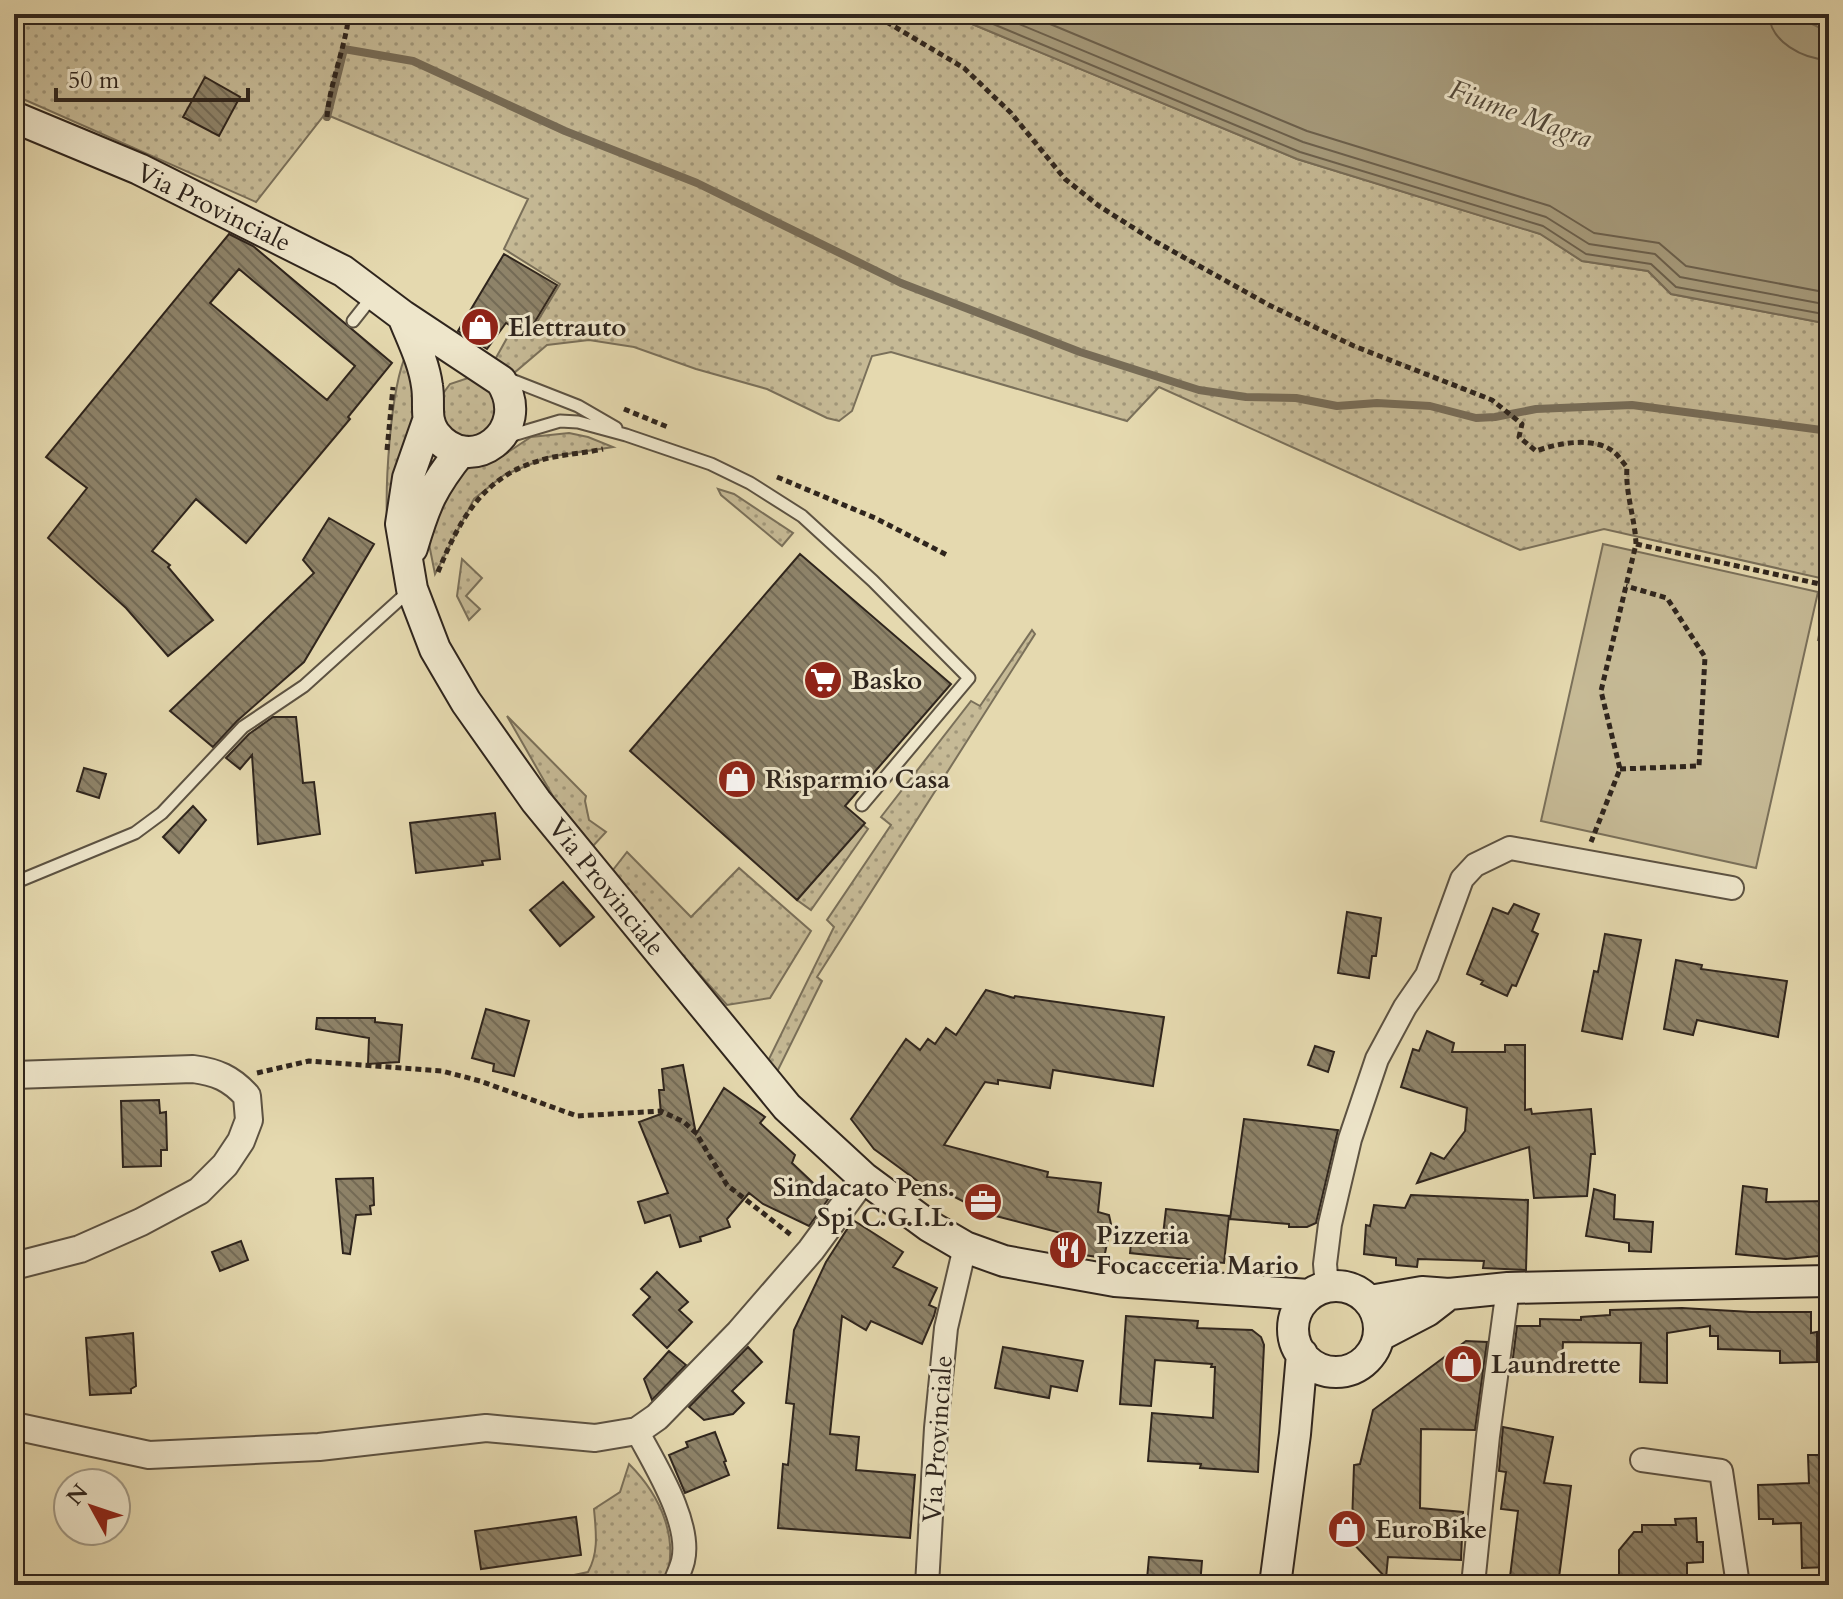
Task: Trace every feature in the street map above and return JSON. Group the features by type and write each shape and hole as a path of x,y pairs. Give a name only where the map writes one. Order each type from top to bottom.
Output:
{"main road":[{"name":"Via Provinciale","path":"14,117 139,169 329,263 375,293 403,316 486,371 508,392 511,418 498,440"},
{"name":"Via Provinciale","path":"403,316 419,355 428,411"},
{"path":"419,575 401,524 404,496 433,387 454,369 468,367 486,371"},
{"path":"428,411 438,437 461,451 487,448 498,440"},
{"path":"419,575 425,503 461,451"},
{"name":"Via Provinciale","path":"419,575 442,663 536,801 787,1107 864,1178 929,1226 965,1247 1004,1261 1115,1281 1234,1290 1294,1325"},
{"path":"1370,1301 1422,1292 1449,1294 1508,1288 1829,1281"},
{"path":"1234,1290 1318,1291 1350,1288 1370,1301 1378,1318 1379,1336 1374,1350 1365,1361 1352,1369 1338,1372 1317,1367 1297,1345 1294,1325 1298,1308 1318,1291"},
{"path":"1379,1336 1427,1311 1449,1294"},
{"path":"1275,1585 1302,1354"},
{"path":"1295,1434 1338,1372"}],"street":[{"path":"1318,1291 1350,1139 1377,1059 1405,1007 1427,975 1462,879 1475,865 1510,848 1732,888"},
{"path":"14,1075 193,1069 214,1072 228,1079 247,1096 249,1120 241,1141 225,1165 199,1191 141,1222 80,1249 14,1266"},
{"path":"14,1426 149,1455 319,1447 486,1428 595,1438 637,1431 677,1398 739,1333 811,1250 864,1178"},
{"name":"Via Provinciale","path":"927,1585 936,1428 946,1328 965,1247"},
{"path":"1473,1585 1488,1436 1508,1288"},
{"path":"637,1431 663,1481 684,1534 684,1561 674,1585"},
{"path":"1642,1460 1721,1471 1738,1585"}],"lane":[{"path":"353,321 375,293"},
{"path":"486,371 578,406 626,435"},
{"path":"498,440 536,426 560,421 578,422 711,464 750,483 802,516 873,581 969,678 862,805"},
{"path":"14,883 135,833 162,813 243,727 304,686 419,575"}],"path":[{"path":"327,117 328,100 347,33 349,14"},
{"path":"868,14 964,68 1011,113 1065,179 1099,206 1151,239 1269,305 1354,346 1492,400 1522,424 1519,437 1536,451 1560,443 1585,443 1612,450 1627,467 1626,481 1636,527 1636,544 1601,691 1620,769 1583,861"},
{"path":"419,575 449,545 475,500 504,476 548,458 609,448"},
{"path":"1636,544 1829,586"},
{"path":"1620,769 1699,766 1705,657 1667,598 1626,586"},
{"path":"228,1079 309,1061 442,1071 480,1081 577,1116 661,1111 684,1122 696,1133 727,1185 811,1250"}],"shaded area":[{"path":"14,14 948,14 1297,159 1541,234 1582,261 1648,271 1671,294 1829,324 1829,580 1604,529 1520,550 1159,387 1127,421 891,352 872,356 852,411 839,421 767,389 634,347 589,340 547,345 514,373 492,365 512,329 528,337 560,284 504,249 528,199 325,114 256,202 14,95"},
{"path":"407,352 412,374 413,420 388,533 392,414"},
{"path":"468,378 487,383 501,407 483,439 447,434 439,399 450,384"},
{"path":"569,433 613,447 548,457 504,475 474,499 435,574 428,539 436,501 461,468 499,458 531,437"},
{"path":"718,489 734,494 793,533 782,546 721,495"},
{"path":"1603,544 1818,592 1756,868 1541,821"},
{"path":"462,559 482,578 466,596 480,609 469,620 457,596"},
{"path":"1829,586 1829,644 1818,640"},
{"path":"1032,630 1035,634 817,977 822,981 774,1078 765,1067 834,927 827,920 891,825 881,817 971,701 980,706"},
{"path":"507,716 586,796 589,820 606,832 593,846 554,798"},
{"path":"862,824 868,829 811,910 797,900"},
{"path":"627,852 691,917 739,868 811,931 770,998 727,1005 668,939 613,870"},
{"path":"629,1464 659,1504 665,1520 670,1552 664,1585 541,1585 541,1582 588,1572 595,1549 594,1509 620,1492"}],"water":[{"name":"Fiume Magra","path":"948,14 1791,14 1829,32 1829,324 1671,294 1648,271 1582,261 1540,234 1297,159"}],"building":[{"path":"205,77 240,97 219,136 183,117"},
{"path":"229,234 253,246 392,363 348,417 350,419 246,543 196,499 152,551 170,565 168,567 213,620 168,656 126,608 48,538 87,488 46,457","holes":["239,269 355,366 327,400 210,303"]},
{"path":"504,254 557,285 527,335 506,323 487,349 458,331"},
{"path":"329,518 374,544 304,662 237,721 213,747 170,711 314,573 303,560"},
{"path":"800,554 951,684 845,806 865,823 797,900 630,751"},
{"path":"273,717 296,717 303,783 314,782 320,834 258,844 252,755 240,769 226,758 249,734"},
{"path":"84,768 106,774 99,798 77,791"},
{"path":"193,806 206,820 179,853 163,837"},
{"path":"495,813 500,859 482,861 483,865 416,873 410,823"},
{"path":"563,882 594,917 560,946 530,910"},
{"path":"1514,904 1539,914 1532,931 1538,934 1516,986 1512,985 1507,996 1467,974 1493,908 1508,914"},
{"path":"1347,912 1381,918 1376,956 1372,956 1369,978 1338,973"},
{"path":"1605,934 1641,940 1622,1039 1582,1031"},
{"path":"1676,960 1702,965 1701,969 1787,981 1778,1037 1697,1020 1693,1035 1664,1029"},
{"path":"986,990 1014,998 1164,1017 1153,1086 1053,1070 1050,1088 998,1080 998,1084 985,1082 944,1145 1048,1172 1047,1177 1101,1183 1098,1212 1109,1215 1111,1224 1104,1258 1058,1251 1061,1233 988,1214 943,1191 938,1196 874,1149 851,1119 906,1039 920,1050 928,1039 935,1044 946,1028 956,1035"},
{"path":"486,1009 529,1021 514,1076 493,1071 494,1064 472,1058"},
{"path":"317,1018 375,1018 375,1022 402,1025 399,1062 368,1064 369,1038 316,1029"},
{"path":"1427,1031 1454,1043 1452,1052 1505,1052 1505,1045 1525,1045 1525,1110 1531,1109 1532,1114 1591,1109 1595,1154 1591,1154 1587,1196 1534,1198 1529,1147 1417,1183 1431,1153 1444,1159 1465,1131 1467,1108 1401,1087 1413,1049 1419,1051"},
{"path":"1315,1046 1334,1052 1328,1072 1308,1065"},
{"path":"683,1065 696,1134 724,1088 765,1117 760,1123 795,1155 792,1163 829,1198 809,1226 763,1204 749,1193 727,1219 730,1227 700,1237 701,1241 680,1247 670,1215 645,1223 638,1202 668,1193 639,1122 661,1114 659,1090 664,1090 662,1069"},
{"path":"159,1100 160,1113 166,1112 167,1150 161,1150 161,1166 123,1167 121,1101"},
{"path":"1244,1119 1338,1130 1316,1223 1307,1227 1289,1227 1289,1224 1230,1219"},
{"path":"373,1178 374,1205 370,1206 371,1214 356,1215 350,1254 343,1253 336,1179"},
{"path":"1743,1186 1767,1189 1766,1202 1829,1201 1829,1255 1786,1259 1736,1254"},
{"path":"1594,1189 1615,1195 1614,1219 1653,1222 1651,1252 1629,1251 1629,1243 1586,1236"},
{"path":"1411,1195 1528,1200 1526,1270 1483,1268 1484,1261 1418,1259 1417,1267 1396,1265 1396,1258 1364,1254 1366,1225 1370,1226 1374,1205 1405,1208"},
{"path":"1166,1209 1229,1216 1224,1263 1130,1253 1132,1232 1163,1235"},
{"path":"853,1220 903,1252 893,1267 937,1288 929,1305 936,1308 934,1316 922,1344 871,1321 866,1330 842,1316 830,1434 859,1437 856,1470 915,1475 910,1538 778,1528 783,1464 788,1465 794,1404 786,1403 794,1330 826,1262"},
{"path":"241,1241 248,1260 220,1271 212,1252"},
{"path":"657,1272 688,1302 679,1310 692,1322 667,1348 633,1315 650,1297 641,1289"},
{"path":"1682,1308 1811,1312 1811,1333 1817,1332 1817,1362 1780,1363 1780,1351 1718,1349 1718,1336 1710,1336 1710,1326 1667,1333 1667,1383 1640,1382 1641,1343 1563,1342 1562,1368 1512,1365 1517,1326 1540,1326 1540,1319 1581,1320 1581,1317 1610,1315 1610,1310"},
{"path":"1126,1316 1198,1321 1197,1328 1252,1330 1261,1337 1264,1345 1258,1472 1148,1461 1152,1413 1213,1418 1215,1367 1211,1367 1212,1364 1155,1360 1151,1406 1120,1404"},
{"path":"133,1333 136,1386 131,1393 90,1395 86,1338"},
{"path":"1466,1341 1487,1342 1475,1430 1421,1429 1420,1508 1463,1512 1461,1560 1388,1557 1386,1578 1347,1537 1356,1528 1352,1524 1354,1465 1360,1464 1373,1410"},
{"path":"748,1347 762,1362 732,1391 744,1403 733,1414 704,1420 689,1407"},
{"path":"1003,1347 1083,1361 1077,1391 1051,1386 1049,1398 995,1388"},
{"path":"669,1351 686,1365 652,1400 644,1379"},
{"path":"1503,1427 1553,1437 1544,1483 1571,1486 1558,1585 1509,1585 1518,1511 1501,1509 1506,1472 1499,1471"},
{"path":"715,1432 729,1475 685,1493 669,1455 688,1447 686,1442"},
{"path":"1808,1455 1829,1455 1829,1567 1802,1568 1801,1523 1773,1524 1773,1519 1759,1519 1758,1485 1809,1483"},
{"path":"576,1517 581,1555 481,1569 475,1531"},
{"path":"1696,1518 1697,1542 1703,1542 1703,1562 1687,1563 1687,1585 1647,1585 1647,1578 1619,1578 1619,1550 1634,1532 1642,1532 1642,1525 1676,1525 1675,1519"},
{"path":"1149,1557 1202,1561 1200,1585 1151,1585 1151,1580 1147,1579"}],"waterway":[{"path":"327,117 344,49 413,61 565,131 697,183 901,283 1080,352 1199,390 1246,397 1296,398 1337,406 1377,403 1430,406 1476,418 1536,409 1632,405 1829,431"}],"place":[{"name":"Elettrauto","path":"480,327"},
{"name":"Basko","path":"823,680"},
{"name":"Risparmio Casa","path":"737,779"},
{"name":"Sindacato Pens. Spi C.G.I.L.","path":"983,1202"},
{"name":"Pizzeria Focacceria Mario","path":"1068,1250"},
{"name":"Laundrette","path":"1463,1364"},
{"name":"EuroBike","path":"1347,1529"}]}
